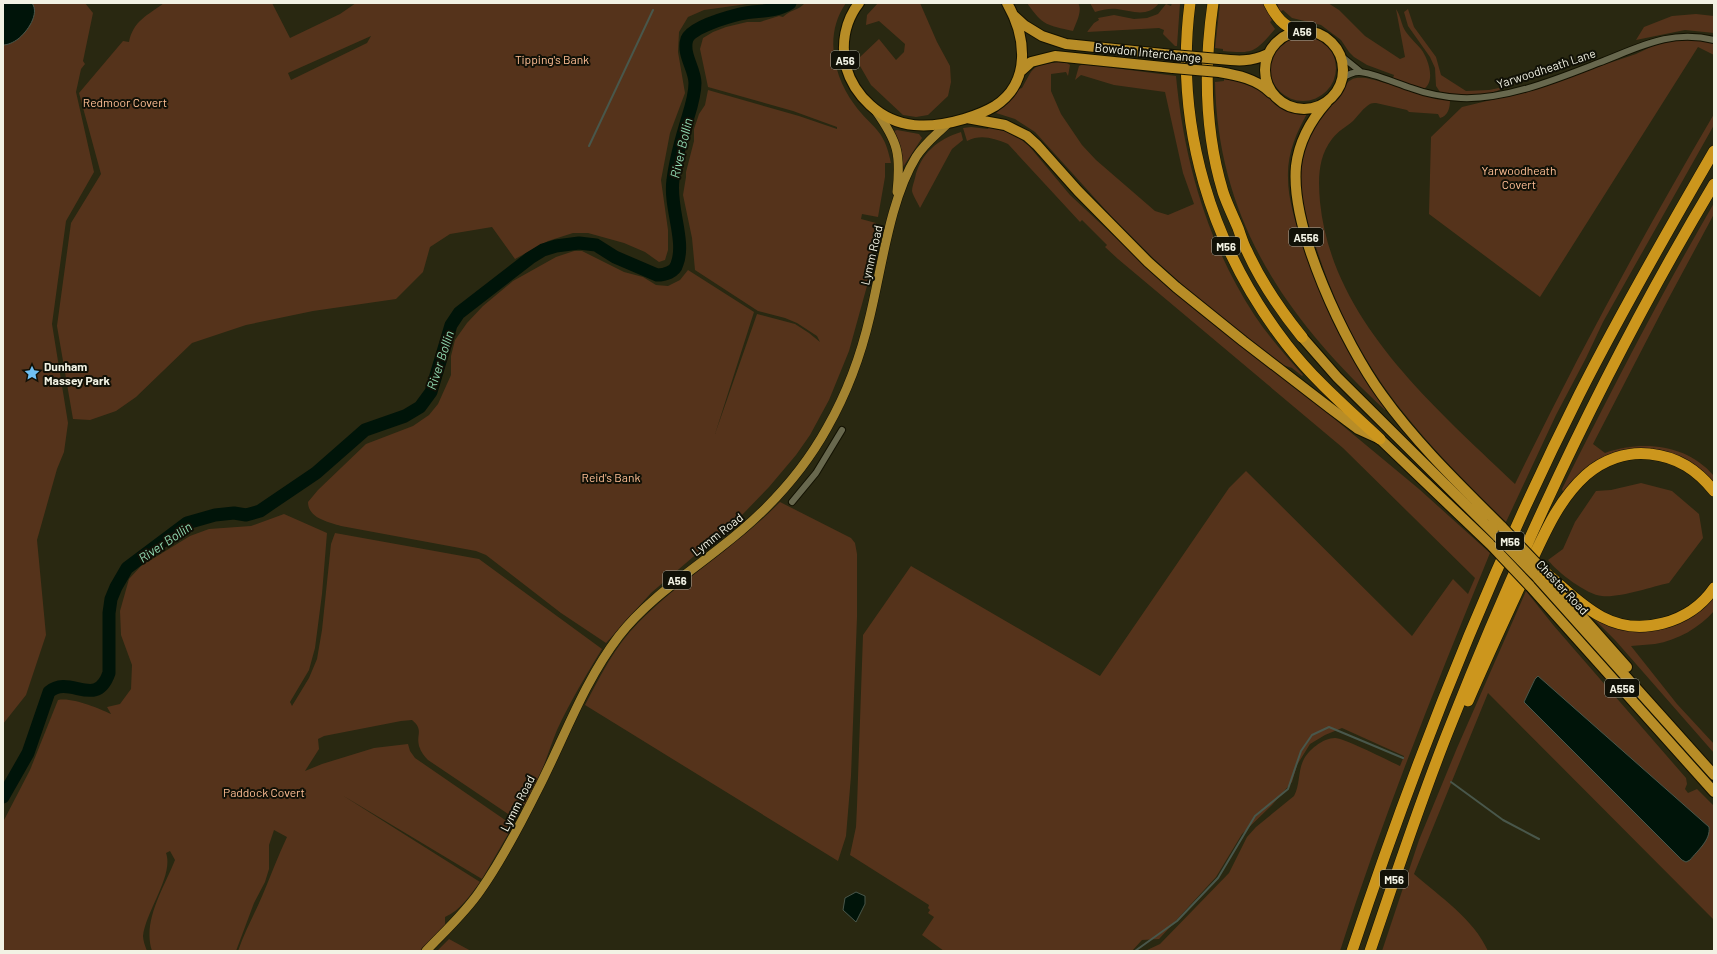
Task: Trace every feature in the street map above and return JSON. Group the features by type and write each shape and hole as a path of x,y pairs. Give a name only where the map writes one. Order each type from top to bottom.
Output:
{"highway":[{"name":"A56","path":"859,3 848,22 844,40 845,61 848,72 857,91 875,110 893,121 909,125 926,126 947,124 967,118 995,106 1010,90 1019,75 1022,65 1022,48 1013,15 1007,3"},
{"name":"M56","path":"1190,3 1185,58 1191,128 1208,198 1220,232 1248,289 1288,346 1337,398 1380,439"},
{"name":"M56","path":"1213,3 1208,49 1207,92 1209,125 1214,157 1223,193 1246,250 1257,271 1276,302 1302,338"},
{"path":"1269,3 1280,21 1288,28 1298,31"},
{"name":"Bowdon Interchange","path":"1013,15 1024,25 1042,36 1066,44 1244,62 1268,54"},
{"name":"A56","path":"1268,54 1277,42 1291,33 1298,31 1309,31 1320,34 1330,40 1340,55 1343,70 1342,78 1336,93 1328,102 1312,108 1295,108 1284,104 1275,97"},
{"path":"1268,54 1265,68 1266,77 1275,97"},
{"name":"Bowdon Interchange","path":"1019,75 1024,67 1030,62 1037,59 1055,56 1219,72 1236,75 1251,80 1268,90 1275,97"},
{"name":"A556","path":"1328,102 1317,113 1303,137 1298,158 1296,181 1297,197 1308,243 1326,293 1350,343 1381,394 1415,438 1536,570 1546,573"},
{"name":"Chester Road","path":"967,118 1005,125 1027,136 1037,145 1078,191 1148,262 1176,287 1243,341 1358,429 1380,439 1493,547 1529,585 1714,792"},
{"name":"M56","path":"1352,951 1380,868 1438,711 1488,592 1529,500 1580,393 1639,281 1714,152"},
{"name":"M56","path":"1370,951 1450,725 1513,576 1573,447 1654,290 1714,184"},
{"name":"A556","path":"1302,338 1337,377 1500,532"},
{"path":"1420,807 1500,628 1553,516 1576,485 1586,475 1609,461 1632,454 1646,453 1671,458 1685,464 1695,471 1714,491"},
{"name":"Chester Road","path":"1536,570 1714,775"},
{"path":"1546,573 1590,610 1612,621 1631,625 1650,626 1679,618 1699,605 1714,588"},
{"path":"1546,573 1555,586 1636,677 1653,705"}],"main road":[{"name":"Lymm Road","path":"875,110 892,136 897,149 899,166 896,204"},
{"name":"Lymm Road","path":"426,951 479,893 492,874 538,789 588,684 621,634 632,620 667,588 720,548 763,512 796,475 813,452 839,406 857,362 870,315 896,204 909,170 918,153 947,124"}],"street":[{"name":"Yarwoodheath Lane","path":"1340,55 1361,72 1413,89 1446,97 1480,98 1533,86 1599,63 1651,41 1668,37 1696,37 1714,40"},
{"path":"1342,78 1361,72"},
{"path":"792,502 816,473 842,430"}],"green space":[{"name":"Dunham Massey Park","path":"3,3 85,3 93,13 83,61 85,64 81,69 76,92 94,172 66,221 52,324 68,423 64,452 57,469 37,540 46,635 26,695 3,724"},
{"path":"164,3 272,3 290,38 340,14 356,3 754,3 704,10 688,17 679,32 678,52 685,93 670,133 661,180 668,230 668,250 665,260 659,262 645,252 624,243 588,233 573,233 548,241 515,259 492,227 450,234 430,247 423,272 396,299 313,311 246,325 192,343 136,397 116,411 90,420 73,419 57,326 71,223 101,174 79,93 123,41 129,42 134,29 142,19","holes":["371,36 367,43 291,80 288,73"]},
{"name":"Reid's Bank","path":"805,3 846,3 839,15 835,28 833,41 836,67 847,93 854,104 881,135 885,142 891,163 885,163 885,177 878,217 862,214 861,219 876,223 867,286 849,351 829,400 810,435 796,455 769,487 742,515 651,593 606,643 561,613 486,555 476,551 341,526 315,516 311,512 308,502 318,490 366,444 413,426 429,415 438,404 451,375 451,356 455,340 467,323 483,306 513,281 556,257 574,251 582,251 624,272 643,277 656,285 668,286 680,280 688,270 754,312 715,434 757,314 795,324 820,342 817,336 797,323 785,318 758,311 695,270 692,238 683,195 686,172 694,141 694,129 699,114 705,105 708,90 799,116 837,129 837,127 793,111 708,87 700,49 703,38 726,27 747,22 760,22 779,16 783,17"},
{"path":"878,3 920,3 937,42 950,66 951,82 948,96 928,115 916,117 903,115 871,85 860,66 860,57 879,39 896,60 904,52 905,44 879,21 866,25 867,15"},
{"path":"1027,3 1078,3 1080,9 1073,31 1051,26 1046,23 1037,16"},
{"path":"1090,3 1159,3 1155,8 1145,12 1106,9 1095,12"},
{"path":"1172,3 1180,3 1177,46 1175,46 1163,34 1164,30 1159,28 1087,32 1094,23 1099,20 1098,18 1114,15 1134,19 1147,18 1158,14 1166,4 1171,6"},
{"path":"1220,3 1263,3 1272,20 1270,22 1275,29 1263,43 1253,50 1233,52 1215,48"},
{"path":"1277,3 1328,3 1339,10 1365,36 1400,59 1405,57 1396,9 1406,32 1424,53 1430,69 1430,81 1428,85 1424,89 1393,78 1394,75 1367,65 1354,57 1341,40 1321,25 1292,18 1283,10 1280,12"},
{"path":"1408,9 1414,27 1436,57 1441,75 1466,91 1489,90 1504,87 1491,93 1473,96 1454,95 1440,92 1436,86 1435,68 1430,57 1408,26 1404,12"},
{"path":"1696,14 1714,16 1714,33 1685,30 1636,40 1644,27 1672,16"},
{"path":"1303,35 1315,38 1326,45 1333,56 1336,68 1333,80 1326,91 1315,98 1303,101 1291,98 1280,91 1273,80 1270,68 1273,56 1280,45 1291,38"},
{"name":"Yarwoodheath Covert","path":"1677,39 1698,39 1714,43 1714,55 1698,47 1540,297 1429,214 1431,137 1462,107 1520,93 1636,54 1659,43"},
{"path":"1059,62 1070,65 1068,76 1066,72 1051,74 1051,91 1061,114 1082,145 1096,160 1155,211 1168,215 1194,204 1183,173 1165,92 1114,85 1081,75 1075,80 1079,66 1083,64 1176,76 1185,140 1192,171 1211,231 1238,289 1255,316 1284,354 1303,375 1302,376 1292,368 1283,365 1245,336 1197,298 1154,259 1111,216 1035,132 1015,119 996,113 1019,89 1022,88 1029,75 1035,68 1038,66"},
{"path":"1354,78 1366,78 1428,96 1450,100 1449,109 1447,114 1440,118 1438,114 1409,112 1407,110 1372,103 1334,136 1324,153 1319,177 1320,202 1329,245 1344,285 1366,323 1392,358 1421,392 1452,424 1515,484 1611,297 1714,114 1714,125 1603,322 1556,415 1506,522 1427,441 1389,394 1376,375 1343,316 1326,274 1306,215 1301,186 1301,169 1306,146 1319,120 1336,99 1346,83"},
{"path":"1224,79 1236,81 1257,89 1286,109 1297,112 1308,112 1296,136 1289,161 1288,186 1294,217 1317,285 1336,329 1359,370 1387,409 1385,410 1349,375 1317,339 1288,302 1264,264 1244,223 1229,179 1219,132 1215,82 1224,81"},
{"path":"971,127 988,129 989,127 1007,132 1019,138 1029,146 1070,195 1159,278 1200,314 1325,411 1419,489 1490,553 1430,701 1392,801 1340,951 1145,951 1160,944 1229,873 1247,837 1256,827 1294,796 1303,761 1316,745 1330,739 1340,739 1400,766 1404,756 1342,728 1325,735 1310,744 1297,765 1292,782 1272,805 1242,834 1216,877 1159,939 1142,940 1132,951 944,951 922,935 934,917 928,913 930,910 928,908 929,905 850,855 856,827 863,635 911,566 1100,676 1229,488 1246,471 1412,636 1453,579 1468,594 1475,578 1343,448 1105,247 1107,245 1082,220 1080,222 1008,144 982,137 967,141 963,128"},
{"path":"897,130 919,134 922,138 903,167 901,149 894,131"},
{"path":"961,132 963,140 952,149 920,208 912,191 917,169 926,155 938,143"},
{"path":"1714,203 1714,214 1593,444 1605,453 1619,449 1649,446 1677,451 1691,457 1703,465 1714,476 1714,483 1702,471 1689,462 1658,450 1642,449 1626,450 1609,455 1594,462 1563,492 1562,489 1617,381 1674,273"},
{"path":"1641,483 1672,491 1699,514 1703,538 1669,583 1626,594 1609,596 1596,595 1588,592 1565,576 1548,560 1563,549 1575,522 1596,491 1611,490"},
{"path":"780,502 851,538 855,543 857,554 857,617 851,776 846,836 838,861 585,705 615,651 638,623 673,591 745,534"},
{"name":"Paddock Covert","path":"284,514 327,533 322,594 315,648 309,670 290,702 292,706 309,678 317,659 322,630 331,544 335,533 479,559 602,649 578,689 557,730 535,788 522,809 514,818 428,760 423,754 418,742 419,729 416,723 412,720 324,736 318,739 319,749 305,771 322,764 374,748 408,744 410,751 415,758 508,822 511,829 482,879 342,795 480,882 469,897 456,910 445,917 445,927 422,951 238,951 287,837 274,830 269,845 269,869 265,882 254,903 236,951 152,951 150,928 152,916 160,893 175,860 170,851 166,853 166,872 163,882 145,926 143,938 147,951 3,951 3,822 30,770 58,700 70,700 92,706 111,714 107,707 120,704 131,689 132,665 121,635 120,611 129,579 141,566 190,536 209,529 251,526"},
{"path":"1526,591 1554,626 1686,778 1687,784 1685,789 1688,793 1697,789 1714,806 1714,920 1488,693 1414,874 1465,918 1482,939 1488,951 1382,951 1419,840 1457,748"},
{"path":"1714,595 1714,611 1695,628 1672,640 1655,644 1631,646 1677,704 1714,744 1714,753 1615,640 1594,619 1621,628 1684,621 1702,609"},
{"path":"449,939 471,951 437,951"}],"shaded area":[{"path":"3,3 32,3 34,12 31,22 22,36 13,42 3,45"},
{"path":"1538,676 1709,827 1706,841 1690,860 1686,862 1682,860 1524,702 1535,679"},
{"path":"856,892 865,896 865,904 856,922 843,910 845,898"}],"waterway":[{"name":"River Bollin","path":"3,797 28,753 49,692 57,688 65,687 90,691 97,689 104,684 109,673 109,613 111,599 127,568 187,523 215,515 234,513 246,515 260,511 316,473 365,430 405,416 420,407 431,392 451,325 459,313 530,258 543,250 556,246 579,243 596,245 615,257 657,275 666,274 676,267 680,245 673,201 673,180 683,133 692,105 695,89 693,72 686,50 687,39 696,30 719,20 740,14 766,11 790,3"},
{"path":"589,146 653,10"},
{"path":"1135,951 1177,921 1218,878 1255,816 1288,789 1301,751 1312,735 1329,727 1403,758"},
{"path":"1451,782 1503,820 1539,839"}],"place":[{"name":"Dunham Massey Park","path":"32,373"}],"park label":[{"name":"Tipping's Bank","path":"552,59"},
{"name":"Redmoor Covert","path":"125,102"}]}
